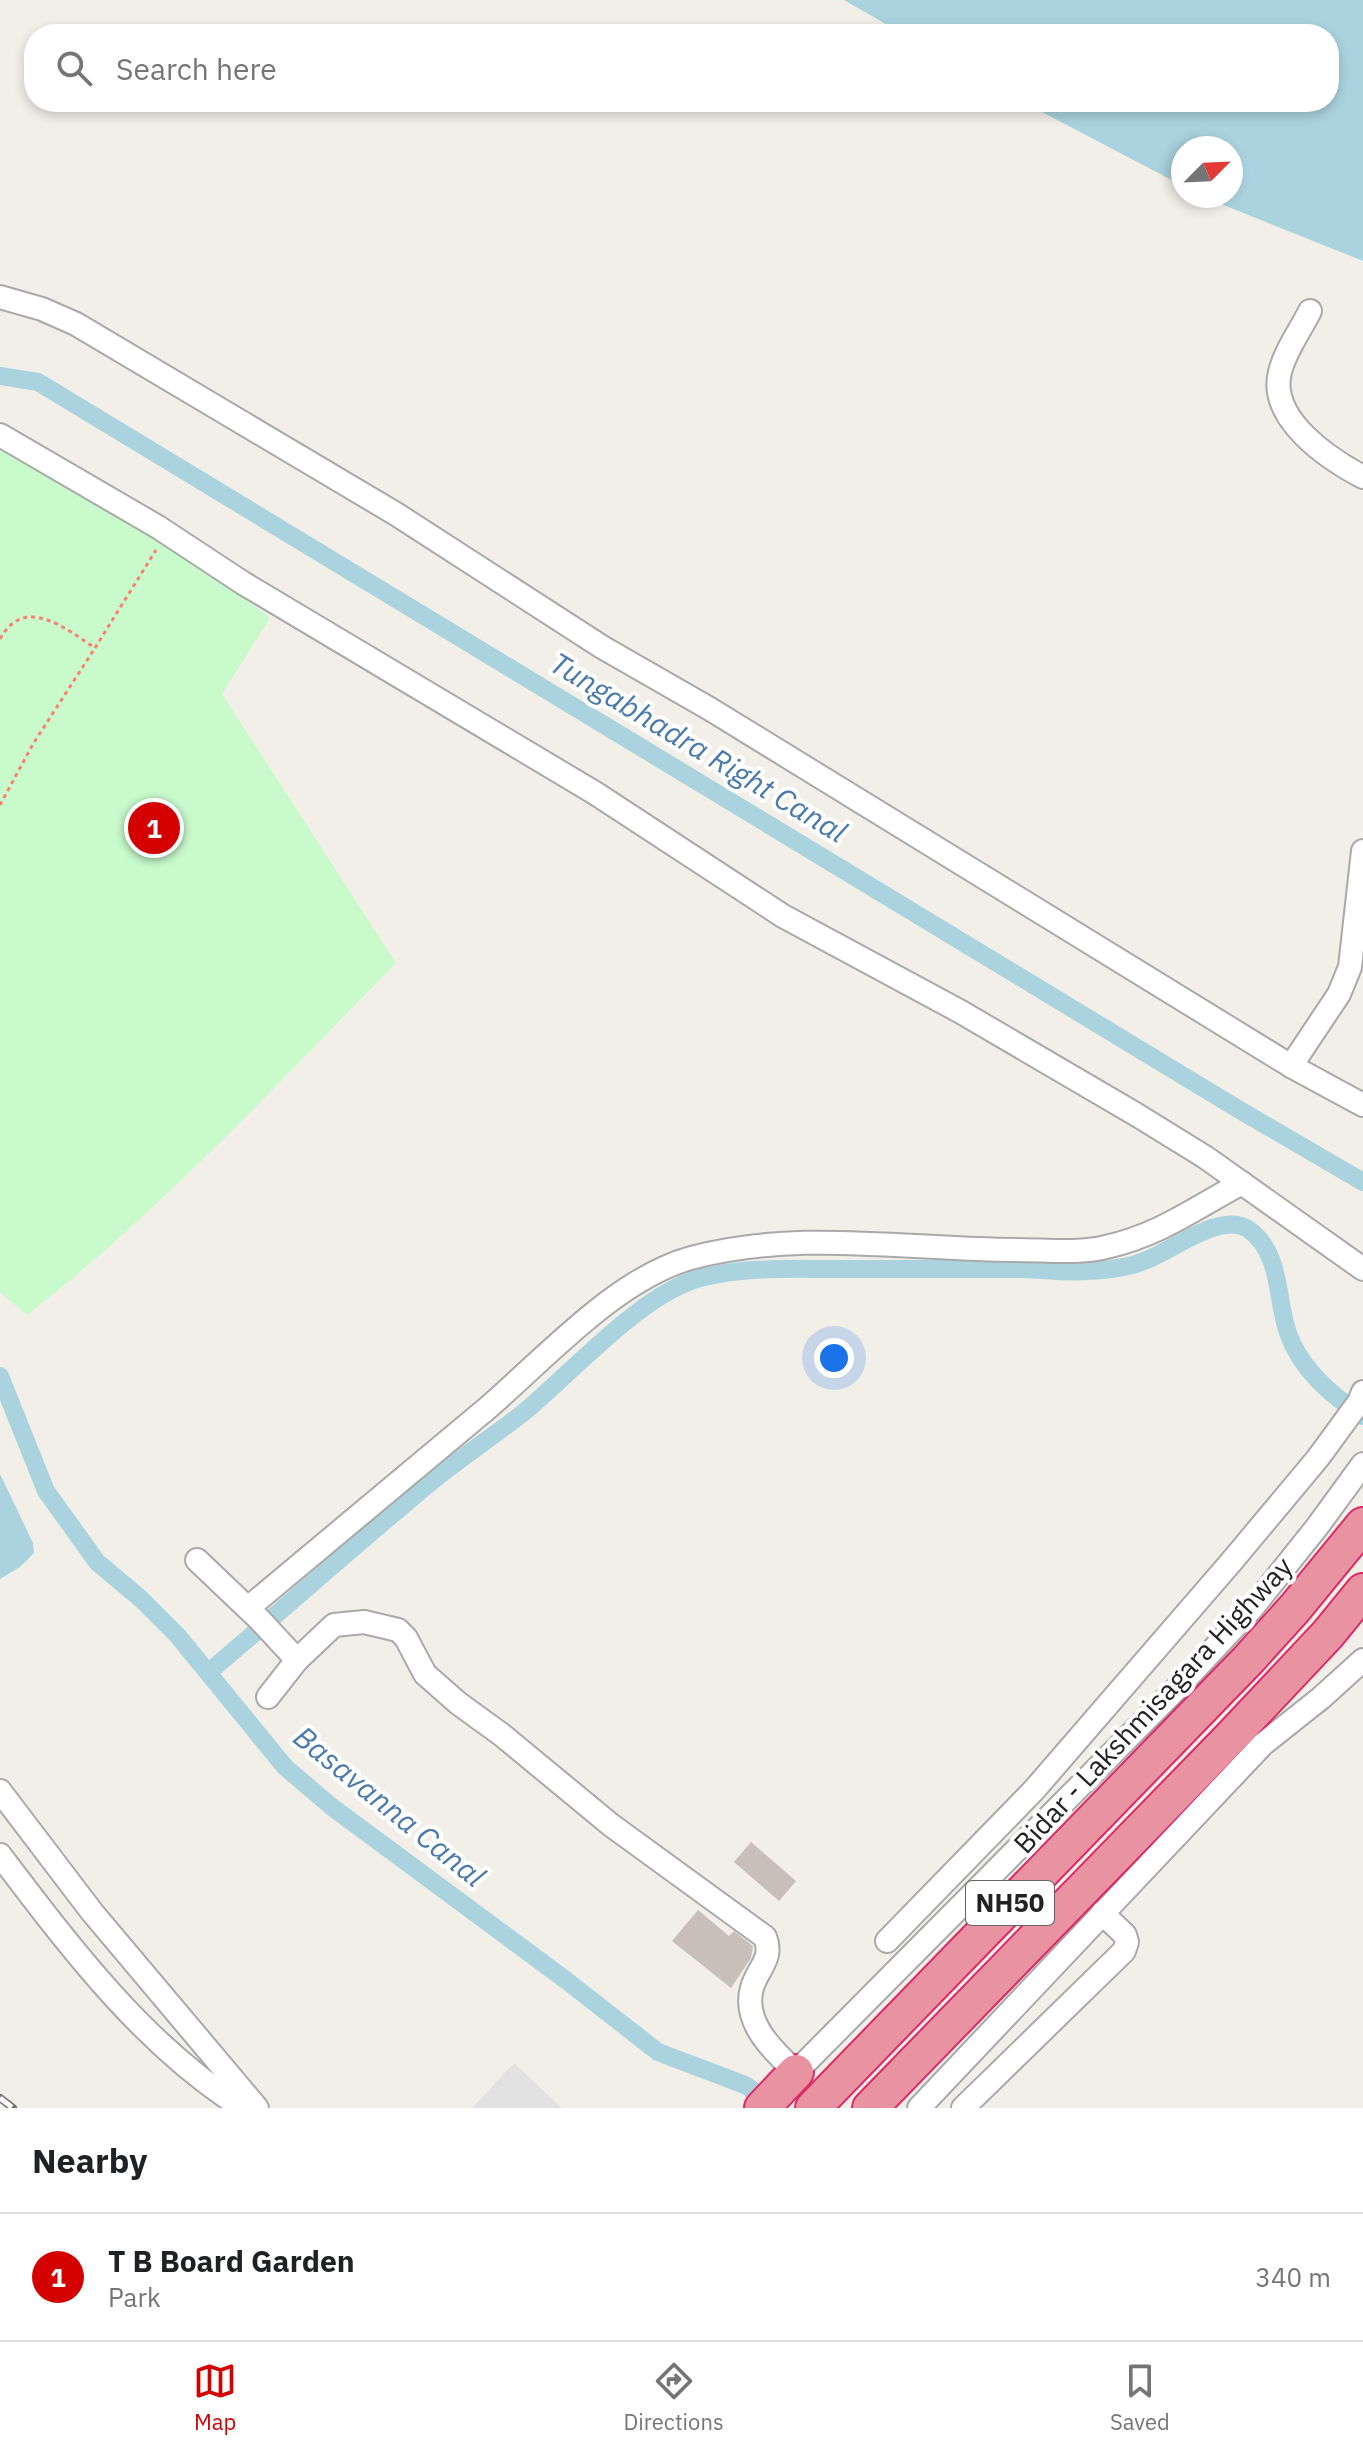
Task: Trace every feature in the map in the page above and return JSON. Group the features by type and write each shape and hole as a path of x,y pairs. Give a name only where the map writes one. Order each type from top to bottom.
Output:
{"highway":[{"name":"Bidar - Lakshmisagara Highway","path":"813,2108 1202,1708 1295,1608 1363,1525"},
{"name":"NH50","path":"870,2108 1232,1736 1328,1634 1363,1591"},
{"name":"Bidar - Lakshmisagara Highway","path":"762,2108 796,2072"}],"street":[{"path":"0,297 42,309 76,324 396,514 602,647 710,709 1291,1066 1363,1105"},
{"path":"1310,311 1286,355 1279,373 1278,390 1284,408 1297,427 1318,448 1363,477"},
{"path":"0,435 166,532 243,583 595,793 783,916 961,1012 1137,1115 1242,1183 1363,1269"},
{"path":"1291,1066 1339,994 1350,967 1363,851"},
{"path":"254,1614 599,1310 640,1280 672,1264 693,1257 796,1242 931,1249 1080,1251 1107,1247 1161,1230 1242,1183"},
{"path":"887,1941 1034,1790 1232,1561 1356,1405"},
{"name":"Bidar - Lakshmisagara Highway","path":"796,2072 1181,1684 1253,1607 1363,1464"},
{"path":"197,1560 297,1660"},
{"path":"268,1697 297,1660 334,1625 364,1622 398,1630 406,1638 425,1674 458,1703 502,1735 611,1825 765,1937 769,1946 767,1959 752,1986 750,2001 753,2018 775,2053 796,2072"},
{"path":"919,2108 1263,1744 1363,1660"},
{"path":"0,1791 92,1912 257,2108"},
{"path":"0,1855 73,1948 172,2054 243,2108"},
{"path":"963,2108 1124,1951 1127,1942 1125,1935 1102,1913"},
{"path":"125,2005 150,1981"}],"path":[{"path":"0,805 33,744 166,532"},
{"path":"0,639 16,622 37,616 53,622 95,648"}],"green space":[{"path":"0,445 125,508 270,618 222,694 396,963 171,1189 27,1315 0,1292"}],"shaded area":[{"path":"514,2063 562,2108 472,2108"}],"water":[{"path":"844,0 1363,0 1363,261 1231,208 1243,208 1243,136 1171,136 1171,180 1042,112 1339,112 1339,24 886,24"},
{"path":"0,1474 33,1543 34,1553 20,1567 0,1579"}],"building":[{"path":"751,1842 796,1881 779,1901 734,1862"},
{"path":"698,1910 729,1936 734,1931 753,1946 751,1958 731,1988 672,1941"}],"waterway":[{"name":"Tungabhadra Right Canal","path":"0,376 38,382 1363,1182"},
{"path":"209,1672 426,1486 523,1413 609,1335 657,1299 681,1285 704,1277 783,1269 1102,1270 1137,1263 1196,1234 1224,1225 1237,1225 1248,1229 1267,1250 1288,1333 1301,1359 1329,1391 1363,1416"},
{"name":"Basavanna Canal","path":"0,1376 46,1491 97,1562 178,1636 285,1767 332,1807 658,2052 745,2085 775,2105"}],"railway":[{"path":"0,2098 13,2108"}],"place":[{"name":"T B Board Garden","path":"154,828"}]}
